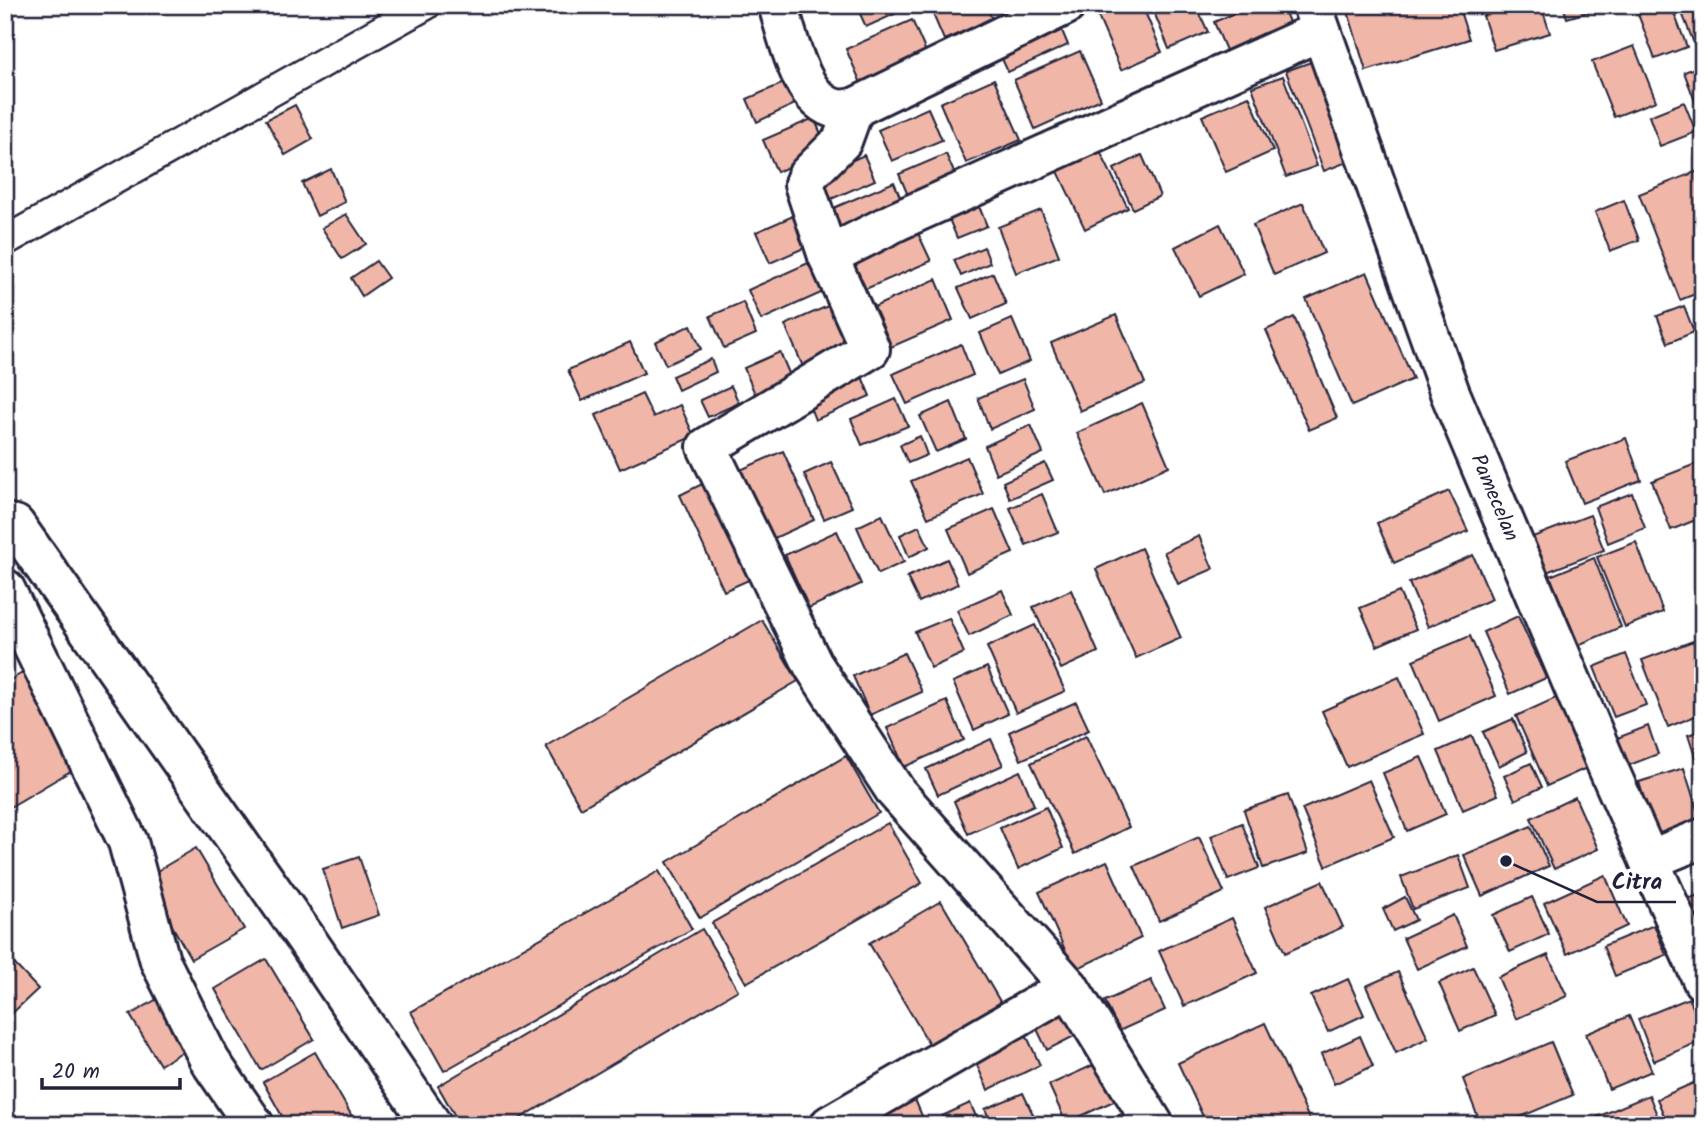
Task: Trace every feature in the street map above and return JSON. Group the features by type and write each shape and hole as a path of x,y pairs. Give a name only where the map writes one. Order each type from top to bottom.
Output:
{"street":[{"path":"778,5 800,72 809,90 837,109 854,108 1066,5"},
{"path":"828,256 1316,18"},
{"name":"Pamecelan","path":"1316,18 1450,393 1608,768 1703,981"},
{"path":"854,108 842,141 807,176 804,184 828,256 870,349 707,447 813,665 897,792 1069,988 1154,1125"},
{"path":"5,523 15,525 296,925 432,1125"},
{"path":"5,589 128,842 160,961 210,1061 254,1125"},
{"path":"1648,860 1703,838"},
{"path":"830,1125 1069,988"}],"lane":[{"path":"5,241 426,5"}],"building":[{"path":"856,5 907,5 908,8 866,27"},
{"path":"929,5 986,5 992,19 944,40"},
{"path":"1093,5 1142,5 1162,52 1121,70"},
{"path":"1151,5 1196,5 1208,32 1169,49"},
{"path":"1253,5 1282,5 1293,32 1230,60 1214,22"},
{"path":"1346,5 1458,5 1469,39 1366,71"},
{"path":"1517,5 1541,5 1550,33 1494,50 1483,16"},
{"path":"1563,5 1611,5 1567,18"},
{"path":"1662,5 1671,5 1687,47 1655,59 1638,14"},
{"path":"1679,5 1703,5 1703,37 1693,41"},
{"path":"912,20 930,61 864,90 846,49"},
{"path":"1058,21 1068,45 1008,72 997,48"},
{"path":"1634,46 1656,101 1614,117 1592,62"},
{"path":"1080,51 1101,99 1035,129 1014,80"},
{"path":"1322,58 1360,157 1324,171 1286,71"},
{"path":"1703,65 1703,107 1698,109 1684,72"},
{"path":"1283,76 1317,166 1286,177 1252,87"},
{"path":"994,79 1021,140 966,163 940,103"},
{"path":"786,82 795,104 757,122 747,99"},
{"path":"1249,96 1273,151 1226,172 1202,116"},
{"path":"1684,102 1696,132 1660,146 1649,116"},
{"path":"295,105 313,139 285,155 266,120"},
{"path":"928,108 942,140 892,161 878,130"},
{"path":"814,118 828,150 777,172 763,140"},
{"path":"1097,145 1128,208 1085,229 1055,165"},
{"path":"946,154 959,184 912,205 899,174"},
{"path":"864,155 875,180 822,203 811,179"},
{"path":"1142,155 1160,196 1133,209 1114,169"},
{"path":"331,169 345,202 317,216 302,183"},
{"path":"1703,169 1703,291 1680,300 1639,194"},
{"path":"894,182 905,209 828,242 817,215"},
{"path":"976,199 987,226 957,238 946,212"},
{"path":"1624,200 1639,240 1610,251 1595,212"},
{"path":"1303,203 1324,253 1274,275 1253,225"},
{"path":"1041,210 1059,256 1016,273 998,227"},
{"path":"800,213 813,244 770,263 756,232"},
{"path":"346,214 366,244 342,259 322,228"},
{"path":"1220,224 1244,274 1199,296 1175,247"},
{"path":"916,229 931,261 854,294 840,263"},
{"path":"984,247 990,263 961,276 954,260"},
{"path":"817,259 830,289 761,320 748,290"},
{"path":"376,261 388,278 362,296 351,278"},
{"path":"1367,272 1413,379 1352,406 1306,299"},
{"path":"993,273 1006,304 972,319 958,288"},
{"path":"936,279 953,320 891,347 874,307"},
{"path":"839,301 858,345 804,369 785,325"},
{"path":"743,302 756,334 724,348 710,316"},
{"path":"1684,306 1694,332 1668,343 1657,316"},
{"path":"1116,315 1145,383 1080,411 1051,343"},
{"path":"1294,317 1337,418 1309,430 1266,330"},
{"path":"1012,319 1030,361 998,375 980,333"},
{"path":"691,325 701,349 666,365 655,342"},
{"path":"630,342 644,373 582,401 568,370"},
{"path":"961,344 973,375 907,404 893,374"},
{"path":"780,352 791,378 755,394 744,368"},
{"path":"711,359 716,372 678,390 672,376"},
{"path":"858,367 870,396 815,420 804,391"},
{"path":"1023,379 1035,409 990,429 978,398"},
{"path":"731,386 739,403 708,417 700,400"},
{"path":"642,394 653,417 680,405 694,436 620,469 596,415"},
{"path":"896,399 908,426 862,445 851,419"},
{"path":"951,402 966,439 936,452 920,416"},
{"path":"1142,403 1169,466 1105,495 1077,433"},
{"path":"1031,425 1043,453 996,474 985,446"},
{"path":"920,436 927,455 908,463 900,445"},
{"path":"1626,438 1641,480 1582,503 1565,461"},
{"path":"783,451 814,520 768,541 736,472"},
{"path":"967,457 983,494 928,518 911,481"},
{"path":"831,462 852,507 824,519 804,474"},
{"path":"1045,463 1053,480 1010,499 1003,482"},
{"path":"1698,463 1703,476 1703,517 1671,530 1652,481"},
{"path":"706,482 751,579 724,591 680,495"},
{"path":"1449,491 1468,531 1394,563 1377,523"},
{"path":"1632,493 1645,528 1608,543 1595,507"},
{"path":"1042,494 1058,532 1026,545 1010,508"},
{"path":"994,509 1013,553 967,573 948,529"},
{"path":"882,515 904,562 878,574 857,527"},
{"path":"1590,515 1604,550 1544,573 1530,538"},
{"path":"919,526 929,547 909,557 900,535"},
{"path":"837,531 861,584 809,608 785,555"},
{"path":"1199,536 1213,569 1178,584 1164,552"},
{"path":"1636,542 1663,612 1625,627 1597,557"},
{"path":"1141,548 1181,638 1136,658 1096,569"},
{"path":"1473,555 1492,599 1428,627 1409,583"},
{"path":"1594,558 1621,627 1578,645 1550,576"},
{"path":"947,559 958,584 919,602 907,577"},
{"path":"1002,590 1013,615 969,636 957,610"},
{"path":"1071,590 1098,652 1061,669 1033,607"},
{"path":"1399,592 1416,629 1377,646 1360,608"},
{"path":"1518,616 1546,678 1510,694 1483,632"},
{"path":"949,618 964,653 931,668 915,632"},
{"path":"762,620 798,681 581,808 546,746"},
{"path":"1035,625 1065,691 1016,713 987,647"},
{"path":"1470,636 1496,696 1439,721 1413,660"},
{"path":"1693,641 1703,665 1703,713 1668,727 1642,660"},
{"path":"904,653 922,692 870,715 853,676"},
{"path":"1626,654 1646,705 1614,717 1594,667"},
{"path":"987,667 1008,714 974,730 953,682"},
{"path":"24,672 79,766 5,810 5,683"},
{"path":"1399,677 1424,734 1347,767 1322,711"},
{"path":"1560,696 1591,766 1547,786 1516,716"},
{"path":"947,701 964,740 904,767 887,728"},
{"path":"1076,702 1089,730 1021,760 1009,732"},
{"path":"1513,719 1527,752 1499,766 1483,732"},
{"path":"1648,726 1658,754 1622,768 1612,740"},
{"path":"1703,730 1703,758 1696,760 1688,735"},
{"path":"1086,736 1129,827 1075,854 1031,763"},
{"path":"1472,736 1498,795 1463,810 1438,751"},
{"path":"991,739 1003,765 938,795 926,769"},
{"path":"846,756 879,813 700,918 667,862"},
{"path":"1421,757 1446,814 1407,831 1383,773"},
{"path":"1531,763 1542,787 1515,800 1504,776"},
{"path":"1684,768 1701,822 1655,836 1639,782"},
{"path":"1020,771 1034,805 968,834 954,801"},
{"path":"1369,780 1394,837 1326,866 1302,809"},
{"path":"1288,795 1308,853 1263,868 1244,810"},
{"path":"1575,797 1598,849 1554,869 1531,818"},
{"path":"1046,807 1063,848 1018,869 1000,828"},
{"path":"888,823 922,883 746,983 712,923"},
{"path":"1242,823 1259,868 1228,880 1211,836"},
{"path":"1531,826 1549,866 1482,896 1464,855"},
{"path":"1199,837 1224,892 1159,921 1134,866"},
{"path":"196,848 244,929 191,959 145,878"},
{"path":"1458,855 1470,888 1413,909 1401,877"},
{"path":"359,857 379,915 342,928 323,869"},
{"path":"1107,861 1141,938 1074,970 1039,892"},
{"path":"659,871 692,929 444,1071 411,1012"},
{"path":"1605,875 1627,926 1567,954 1544,903"},
{"path":"1322,881 1343,927 1285,953 1265,907"},
{"path":"1703,893 1703,940 1683,901"},
{"path":"1405,897 1416,920 1393,931 1383,909"},
{"path":"1532,897 1549,934 1510,952 1493,915"},
{"path":"941,901 1005,1010 934,1052 869,943"},
{"path":"1453,915 1467,946 1417,969 1403,938"},
{"path":"1232,918 1257,973 1184,1006 1159,951"},
{"path":"1654,925 1666,955 1615,976 1603,946"},
{"path":"702,929 738,990 509,1125 460,1125 438,1086"},
{"path":"5,954 38,989 5,1020"},
{"path":"1548,955 1567,996 1516,1019 1498,977"},
{"path":"266,959 314,1039 261,1070 215,989"},
{"path":"1473,967 1495,1015 1460,1031 1439,983"},
{"path":"1398,972 1428,1038 1396,1053 1366,986"},
{"path":"1348,979 1364,1015 1328,1032 1311,996"},
{"path":"1151,980 1165,1010 1119,1031 1105,1001"},
{"path":"1689,998 1703,1031 1703,1040 1654,1061 1638,1019"},
{"path":"157,999 187,1049 160,1065 130,1015"},
{"path":"1073,1009 1084,1031 1047,1050 1036,1027"},
{"path":"1629,1016 1652,1071 1609,1089 1586,1034"},
{"path":"1265,1023 1312,1125 1207,1125 1178,1063"},
{"path":"1024,1030 1040,1065 988,1090 972,1054"},
{"path":"1360,1036 1373,1066 1334,1084 1321,1054"},
{"path":"1551,1042 1573,1095 1501,1125 1481,1125 1463,1079"},
{"path":"315,1052 357,1125 287,1125 263,1082"},
{"path":"1100,1062 1116,1100 1066,1123 1049,1085"},
{"path":"1700,1080 1703,1087 1703,1125 1668,1125 1657,1099"},
{"path":"911,1090 925,1123 871,1125 865,1112"},
{"path":"1023,1093 1038,1125 992,1125 985,1109"},
{"path":"1649,1095 1661,1125 1601,1125 1597,1117"},
{"path":"970,1103 980,1125 946,1125 942,1116"},
{"path":"1130,1110 1137,1125 1098,1125"}],"place":[{"name":"Citra","path":"1506,861"}]}
